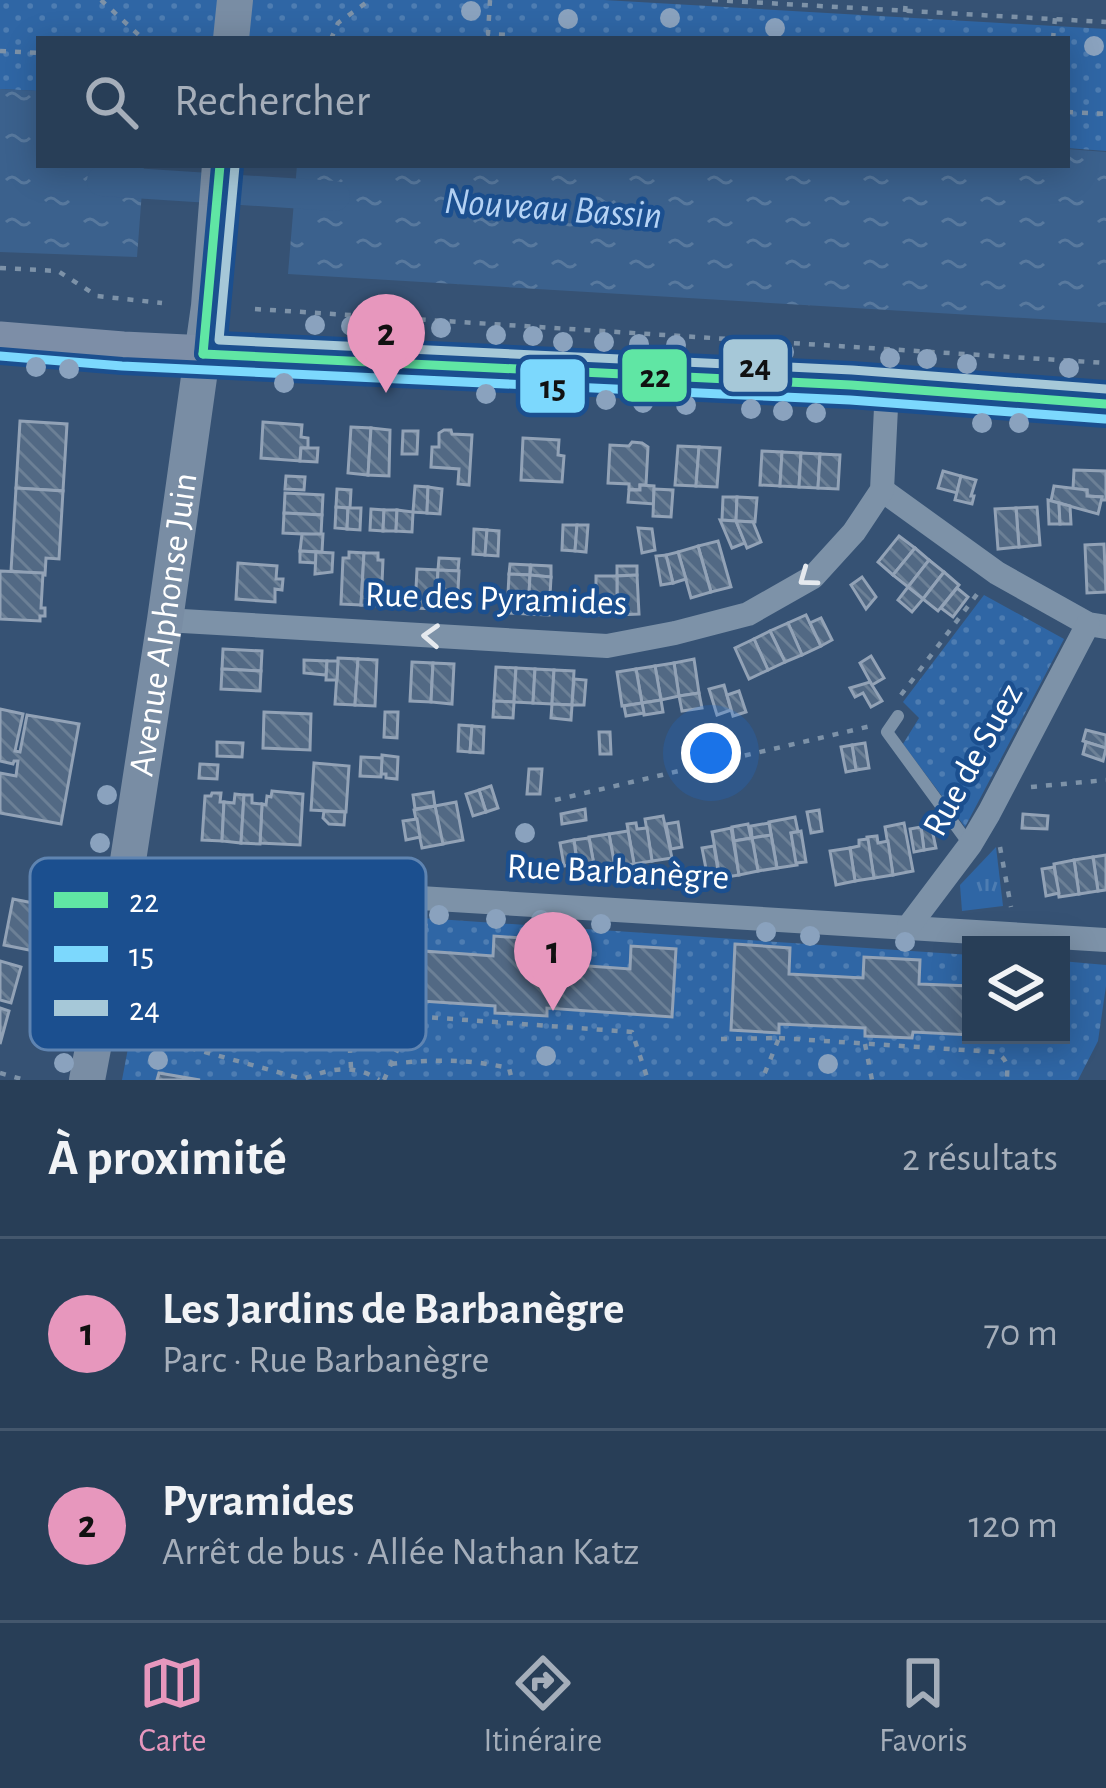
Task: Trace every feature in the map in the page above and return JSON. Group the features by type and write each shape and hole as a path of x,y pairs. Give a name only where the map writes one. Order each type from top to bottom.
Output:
{"main road":[{"path":"231,36 235,0"},
{"name":"Avenue Alphonse Juin","path":"128,858 203,355 220,168"},
{"path":"0,341 887,387 1106,404"},
{"name":"Avenue Alphonse Juin","path":"87,1080 93,1050"}],"street":[{"path":"887,387 882,490 994,571 1097,626"},
{"name":"Rue des Pyramides","path":"165,620 607,646 748,614 814,577 854,532 882,490"},
{"name":"Rue de Suez","path":"909,926 970,845 1097,626"},
{"name":"Rue Barbanègre","path":"426,898 1106,940"}],"lane":[{"path":"898,716 887,732 970,845"}],"path":[{"path":"101,0 139,36"},
{"path":"332,36 338,22 370,0"},
{"path":"490,0 488,34 508,36"},
{"path":"712,0 1106,22"},
{"path":"905,12 906,0"},
{"path":"1053,36 1054,18"},
{"path":"0,51 36,53"},
{"path":"1070,112 1106,114"},
{"path":"0,268 58,272 97,296 162,303"},
{"path":"255,309 1106,363"},
{"path":"898,716 895,704 994,571"},
{"path":"555,800 874,724 887,732"},
{"path":"1002,790 1106,780"},
{"path":"989,813 1016,933"},
{"path":"426,1017 632,1032 648,1080"},
{"path":"721,1039 779,1038 995,1052 1007,1066 1007,1077 1001,1076"},
{"path":"762,1080 779,1038"},
{"path":"865,1043 872,1080"},
{"path":"198,1050 303,1080 328,1070 351,1068 381,1080 397,1050"},
{"path":"350,1050 351,1068"},
{"path":"391,1064 451,1059 483,1062 508,1068 512,1080"},
{"path":"0,1073 25,1080"}],"green space":[{"path":"0,0 604,0 1106,29 1106,151 1070,148 1070,36 36,36 36,91 0,89"},
{"path":"984,595 1064,639 965,827 903,744 919,718 903,702"},
{"path":"996,847 1003,906 962,911 960,885"},
{"path":"426,918 962,954 962,1044 1070,1044 1070,962 1106,965 1098,1041 1078,1080 122,1080 128,1050 426,1050"}],"water":[{"path":"0,89 36,91 36,168 144,168 137,257 0,252"},
{"path":"1070,149 1106,152 1106,323 288,274 297,168 1070,168"}],"building":[{"path":"20,421 67,424 63,491 16,488"},
{"path":"263,422 302,425 301,437 308,438 308,448 301,448 300,461 261,458"},
{"path":"351,427 371,428 368,475 348,473"},
{"path":"371,428 390,430 389,476 368,475"},
{"path":"403,431 418,431 417,454 402,454"},
{"path":"439,433 472,435 469,485 458,484 459,469 431,467 432,447 439,447"},
{"path":"523,438 559,440 558,455 564,456 562,482 521,480"},
{"path":"632,442 648,447 646,485 640,485 640,490 608,483 610,445"},
{"path":"678,446 699,447 696,486 675,485"},
{"path":"699,447 720,448 717,487 696,486"},
{"path":"301,448 318,448 317,462 300,461"},
{"path":"762,451 782,452 780,486 760,485"},
{"path":"782,452 801,453 799,487 780,486"},
{"path":"801,453 820,454 818,488 799,487"},
{"path":"820,454 840,455 838,489 818,488"},
{"path":"1074,470 1106,471 1106,500 1073,489"},
{"path":"943,471 961,476 957,493 938,488"},
{"path":"286,476 305,477 304,490 285,489"},
{"path":"961,476 976,480 972,504 955,500"},
{"path":"640,485 654,486 654,504 628,502 629,490 640,490"},
{"path":"415,486 428,487 427,513 413,512"},
{"path":"1054,486 1102,497 1098,514 1051,501"},
{"path":"428,487 442,489 440,514 427,513"},
{"path":"16,488 63,491 59,559 46,558 45,575 11,571"},
{"path":"337,489 351,490 350,508 336,507"},
{"path":"654,489 673,490 671,517 653,516"},
{"path":"285,493 323,495 322,515 284,513"},
{"path":"723,497 737,497 736,521 722,520"},
{"path":"737,497 757,498 755,522 736,521"},
{"path":"1048,500 1059,503 1060,524 1049,524"},
{"path":"1059,503 1070,506 1071,524 1060,524"},
{"path":"336,507 348,508 347,529 335,528"},
{"path":"1037,507 1040,545 1019,547 1016,508"},
{"path":"348,508 361,508 360,530 347,529"},
{"path":"1016,508 1019,547 998,549 995,509"},
{"path":"371,509 384,510 383,531 370,530"},
{"path":"384,510 397,510 396,531 383,531"},
{"path":"397,510 413,512 412,532 396,531"},
{"path":"284,513 322,515 321,535 283,533"},
{"path":"720,520 736,521 745,543 732,548"},
{"path":"736,521 753,522 761,542 747,548"},
{"path":"563,525 577,525 575,551 562,550"},
{"path":"577,525 588,525 586,552 575,551"},
{"path":"638,528 652,529 655,550 642,553"},
{"path":"474,529 487,530 485,555 473,554"},
{"path":"487,530 499,531 498,556 485,555"},
{"path":"302,534 323,534 322,552 300,551"},
{"path":"899,536 915,548 893,575 878,562"},
{"path":"718,541 731,587 711,592 698,546"},
{"path":"1104,544 1106,592 1087,593 1085,545"},
{"path":"698,546 711,592 691,598 678,552"},
{"path":"915,548 929,560 908,587 893,575"},
{"path":"300,551 316,552 316,563 300,562"},
{"path":"316,552 333,553 332,572 315,574"},
{"path":"349,552 364,553 361,605 341,604 343,558 349,558"},
{"path":"678,552 686,579 673,583 666,555"},
{"path":"364,553 378,553 378,560 383,560 381,606 361,605"},
{"path":"666,555 673,583 661,585 656,556"},
{"path":"439,558 459,559 458,571 438,570"},
{"path":"929,560 944,572 923,599 908,587"},
{"path":"238,563 277,566 276,579 283,579 282,590 275,589 275,602 236,599"},
{"path":"510,564 530,565 530,575 509,574"},
{"path":"531,565 551,566 551,577 530,575"},
{"path":"617,566 637,566 637,575 617,576"},
{"path":"417,569 438,570 436,609 415,608"},
{"path":"438,570 459,571 457,610 436,609"},
{"path":"0,571 43,573 41,608 45,616 40,621 0,619"},
{"path":"944,572 959,585 938,611 923,599"},
{"path":"509,574 530,575 528,614 507,613"},
{"path":"530,575 551,577 549,615 528,614"},
{"path":"637,575 639,614 617,615 617,576"},
{"path":"596,576 617,576 617,615 596,615"},
{"path":"862,577 876,597 866,609 851,585"},
{"path":"908,587 923,599 912,612 898,600"},
{"path":"957,588 968,597 953,617 941,608"},
{"path":"806,615 821,646 802,655 788,623"},
{"path":"821,618 832,640 821,646 810,623"},
{"path":"788,623 802,655 785,662 770,631"},
{"path":"770,631 785,662 768,670 754,639"},
{"path":"754,639 768,670 749,679 735,648"},
{"path":"223,649 262,651 261,671 222,669"},
{"path":"871,656 884,678 872,685 860,663"},
{"path":"338,658 358,659 355,705 335,704"},
{"path":"358,659 377,660 375,706 355,705"},
{"path":"694,659 699,693 679,696 674,663"},
{"path":"304,660 327,661 326,675 304,673"},
{"path":"327,661 338,661 337,680 326,680"},
{"path":"412,662 433,663 431,702 410,701"},
{"path":"433,663 454,664 452,704 431,702"},
{"path":"674,663 679,696 661,700 655,666"},
{"path":"655,666 661,700 642,703 636,669"},
{"path":"496,667 516,668 514,702 494,701"},
{"path":"516,668 535,669 533,703 514,702"},
{"path":"222,669 261,671 260,691 221,689"},
{"path":"535,669 554,670 552,704 533,703"},
{"path":"636,669 642,703 622,706 617,672"},
{"path":"554,670 574,671 572,705 552,704"},
{"path":"574,679 586,680 584,705 572,705"},
{"path":"870,682 882,701 871,707 863,693 855,697 850,688"},
{"path":"724,685 731,710 717,715 709,689"},
{"path":"739,691 746,712 733,716 727,695"},
{"path":"699,693 702,708 682,711 679,696"},
{"path":"661,700 663,712 644,715 642,703"},
{"path":"494,701 514,702 513,718 493,717"},
{"path":"642,703 644,713 626,716 624,706"},
{"path":"552,704 572,705 571,720 551,718"},
{"path":"0,709 23,714 15,751 20,752 27,715 79,724 61,824 0,813 0,773 16,776 18,761 0,761"},
{"path":"264,712 311,714 310,750 263,748"},
{"path":"385,712 398,712 397,738 384,737"},
{"path":"459,725 472,726 470,752 458,751"},
{"path":"472,726 484,727 483,753 470,752"},
{"path":"1086,730 1106,735 1106,748 1083,741"},
{"path":"599,732 610,732 611,754 600,754"},
{"path":"217,742 243,743 242,757 217,756"},
{"path":"1086,742 1106,748 1103,761 1083,754"},
{"path":"865,743 869,768 856,770 852,745"},
{"path":"852,745 856,770 846,772 841,747"},
{"path":"382,755 398,757 397,779 381,774"},
{"path":"361,757 382,758 381,777 360,776"},
{"path":"314,763 349,766 346,812 311,810"},
{"path":"200,764 218,765 217,779 199,778"},
{"path":"529,769 542,769 540,794 527,794"},
{"path":"491,786 498,808 486,812 479,790"},
{"path":"479,790 486,812 473,816 466,794"},
{"path":"272,791 303,794 300,845 260,843 262,804 266,805"},
{"path":"433,792 435,806 415,809 413,795"},
{"path":"221,793 220,802 224,802 222,841 202,840 205,796"},
{"path":"235,794 244,795 241,843 222,841 224,802 234,803"},
{"path":"244,795 262,804 260,844 241,843"},
{"path":"456,802 463,840 442,844 435,806"},
{"path":"435,806 443,844 422,848 414,810"},
{"path":"585,809 586,820 562,824 561,814"},
{"path":"819,810 822,831 811,833 807,812"},
{"path":"324,811 345,812 344,825 329,824"},
{"path":"1023,814 1048,816 1047,829 1022,828"},
{"path":"663,816 672,858 652,861 645,819"},
{"path":"795,817 798,832 791,833 797,865 777,868 769,822"},
{"path":"417,819 420,837 406,840 403,821"},
{"path":"678,822 682,847 671,849 666,824"},
{"path":"636,823 637,829 647,828 652,861 634,864 627,824"},
{"path":"769,823 771,835 752,838 751,826"},
{"path":"904,823 913,871 893,875 885,827"},
{"path":"748,824 751,838 734,841 732,827"},
{"path":"931,825 936,848 924,850 921,827"},
{"path":"921,827 924,850 914,852 910,829"},
{"path":"731,828 739,875 720,878 712,832"},
{"path":"628,831 634,864 615,867 609,834"},
{"path":"801,831 806,862 796,863 791,833"},
{"path":"609,834 615,867 595,871 589,837"},
{"path":"771,835 777,868 758,871 752,838"},
{"path":"877,836 878,843 888,841 893,875 874,878 867,837"},
{"path":"589,838 594,865 578,867 574,840"},
{"path":"752,838 758,871 739,875 734,841"},
{"path":"868,839 874,878 855,881 850,848"},
{"path":"574,840 577,864 564,866 560,843"},
{"path":"714,846 719,877 708,879 702,848"},
{"path":"850,848 855,881 836,885 830,851"},
{"path":"1106,855 1106,890 1098,891 1093,857"},
{"path":"1093,857 1098,891 1079,894 1074,860"},
{"path":"1074,860 1079,894 1059,897 1054,864"},
{"path":"1054,867 1059,893 1046,896 1042,869"},
{"path":"13,899 30,902 30,950 4,945"},
{"path":"494,936 547,940 546,963 630,969 631,946 676,949 672,1017 547,1008 547,1016 495,1013 495,1006 426,1001 426,951 493,956"},
{"path":"735,944 790,948 789,974 863,978 864,957 920,960 919,984 962,986 962,1035 865,1036 865,1028 779,1024 779,1033 731,1030"},
{"path":"0,961 21,967 11,1003 0,1000"},
{"path":"0,1008 9,1011 0,1044"},
{"path":"159,1073 200,1080 157,1080"}],"waterway":[{"name":"Nouveau Bassin","path":"102,181 335,196"}],"transit line":[{"name":"22","path":"203,354 220,168"},
{"name":"24","path":"235,168 219,340 852,370 1106,389"},
{"name":"22","path":"203,354 851,385 1106,404"},
{"name":"15","path":"0,356 122,366 850,400 1105,419"}],"place":[{"name":"Pyramides","path":"386,393"},
{"name":"Les Jardins de Barbanègre","path":"553,1011"}]}
